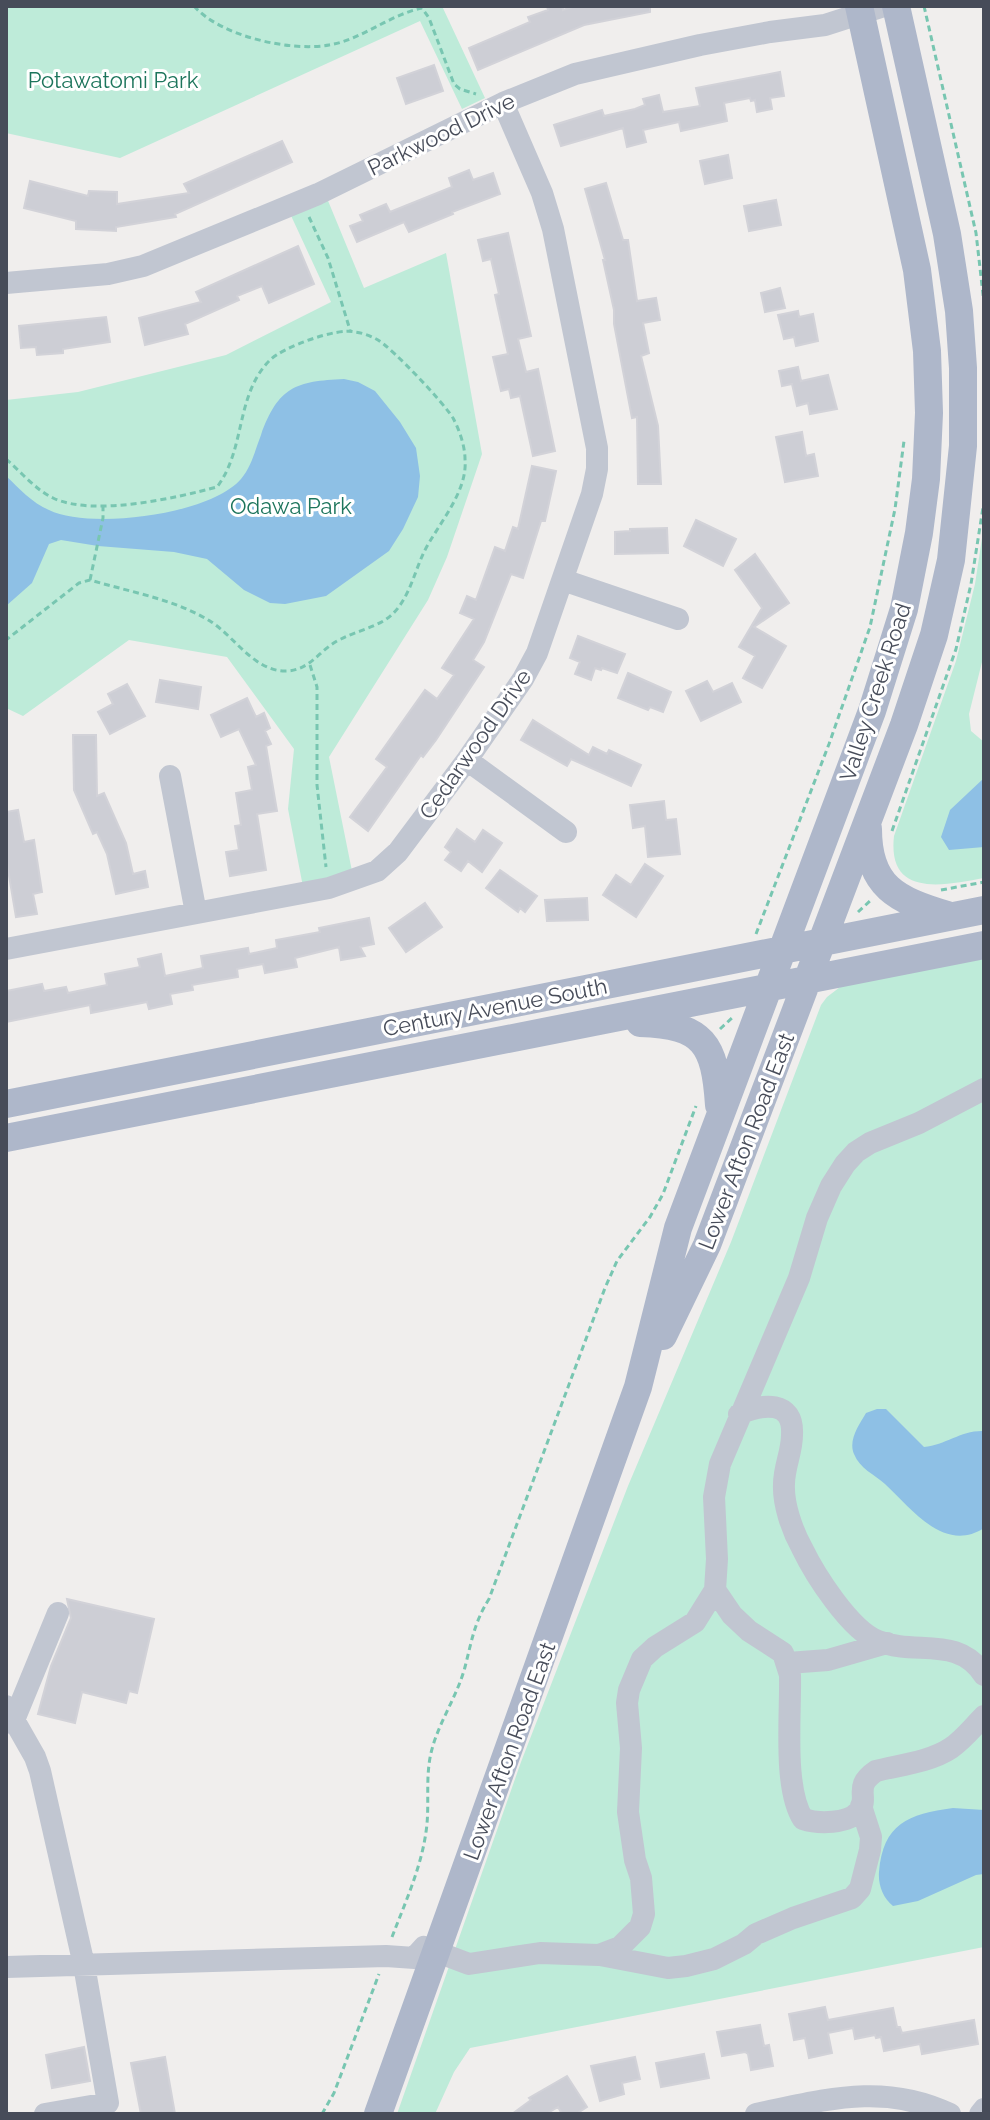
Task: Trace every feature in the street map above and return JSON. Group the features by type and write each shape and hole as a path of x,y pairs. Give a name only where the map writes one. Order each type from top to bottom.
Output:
{"main road":[{"name":"Valley Creek Road","path":"809,979 917,691 939,617 954,540 963,446 962,349 954,272 896,6"},
{"name":"Valley Creek Road","path":"753,991 780,950 887,669 912,572 926,479 929,377 923,309 868,9"},
{"path":"869,819 871,855 882,882 902,900 952,916"},
{"name":"Century Avenue South","path":"6,1104 984,910"},
{"name":"Century Avenue South","path":"6,1138 984,945"},
{"name":"Lower Afton Road East","path":"378,2114 428,1956 638,1387 707,1245 809,979"},
{"name":"Lower Afton Road East","path":"638,1387 708,1107 753,991"},
{"path":"599,1021 670,1024 691,1031 702,1042 717,1068 708,1107"}],"street":[{"name":"Parkwood Drive","path":"6,283 108,274 143,266 302,201 552,82 617,63 754,35 805,17 836,23 868,9"},
{"name":"Cedarwood Drive","path":"6,949 329,888 377,871 398,852 523,679 537,653 592,494 597,448 553,229 542,193 495,107"},
{"path":"563,580 678,619"},
{"path":"467,760 566,832"},
{"path":"170,776 196,913"},
{"path":"599,1955 620,1947 640,1927 644,1914 628,1812 631,1766 627,1703 634,1672 655,1647 695,1622 715,1590 714,1497 720,1464 799,1278 817,1218 831,1186 845,1164 870,1143 919,1123 984,1089"},
{"path":"739,1414 768,1405 779,1408 786,1415 792,1435 785,1473 786,1504 802,1548 860,1629 887,1643 953,1650 976,1663 984,1675"},
{"path":"715,1590 732,1615 749,1631 776,1647 788,1663 790,1776 797,1810 803,1819 823,1823 850,1817 859,1811 863,1784 868,1777 876,1771 935,1756 950,1749 984,1716"},
{"path":"45,2114 108,2103 84,1965 40,1771 9,1716 58,1613"},
{"path":"850,1654 860,1629"},
{"path":"788,1663 828,1660 887,1643"},
{"path":"6,1967 386,1956 428,1956 469,1964 540,1953 599,1955 662,1966 686,1966 714,1959 744,1944 756,1934 852,1898 860,1889 870,1850 871,1837 861,1806"},
{"path":"640,1927 650,1952 662,1966"},
{"path":"756,2114 845,2097 877,2095 914,2100 950,2114"},
{"path":"980,2114 984,2109"}],"path":[{"path":"194,6 203,16 238,34 301,46 329,45 422,8 429,18 454,84 476,93 495,107"},
{"path":"924,6 976,233 984,303"},
{"path":"302,201 328,258 350,330"},
{"path":"6,459 53,498 73,505 103,506 175,498 217,487 232,463 249,391 271,359 293,346 350,330 381,341 443,404 455,421 466,460 463,481 423,554 408,593 397,608 387,619 337,640 310,665 288,671 274,670 256,660 195,612 90,580 79,583 6,640"},
{"path":"751,956 757,927 829,744 870,627 895,509 904,438"},
{"path":"90,580 103,506"},
{"path":"310,665 317,687 317,785 329,888"},
{"path":"936,890 984,882"},
{"path":"702,1042 732,1019 753,991"},
{"path":"322,2114 334,2093 386,1956 424,1843 427,1829 426,1786 433,1745 465,1668 472,1632 489,1599 617,1261 663,1194 696,1111 708,1107"}],"green space":[{"name":"Potawatomi Park","path":"6,6 442,6 485,98 462,109 420,21 120,158 6,133"},
{"name":"Odawa Park","path":"324,191 364,288 446,253 482,454 447,557 428,600 329,757 354,881 304,892 288,809 294,749 227,657 129,640 23,716 6,708 6,400 78,392 226,355 331,302 287,207"},
{"path":"984,525 984,654 969,714 971,731 984,742 984,878 952,883 922,883 909,879 900,870 894,856 894,836 956,661 975,584"},
{"path":"984,956 984,1947 470,2048 454,2072 435,2114 397,2114 521,1762 628,1486 731,1242 821,1005 844,984"}],"water":[{"path":"344,379 375,391 400,422 416,448 420,476 418,497 389,551 326,596 285,604 270,603 244,590 207,559 174,552 61,540 49,544 32,583 6,606 6,476 37,503 68,516 120,518 177,510 204,502 241,479 251,463 267,419 282,397 301,385"},
{"path":"984,778 984,847 949,850 941,837 950,810"},
{"path":"886,1409 924,1447 984,1431 984,1528 969,1535 942,1532 929,1525 860,1464 854,1454 853,1438 866,1413"},
{"path":"953,1808 984,1810 984,1874 918,1901 893,1906 879,1882 881,1856 892,1832 911,1818"}],"building":[{"path":"547,6 562,6 563,10 575,6 650,6 650,12 584,25 478,70 469,48 530,22 528,17 548,10"},
{"path":"434,65 443,91 406,104 397,78"},
{"path":"780,72 784,96 770,98 772,109 757,112 755,100 751,101 750,98 724,103 727,121 681,131 679,122 643,130 646,142 627,147 623,128 561,146 554,125 602,110 604,116 635,109 645,105 643,99 659,95 663,112 700,106 696,88"},
{"path":"282,141 292,162 175,214 176,217 116,227 116,231 76,229 76,221 24,208 30,181 88,196 89,191 117,192 117,204 189,193 184,184"},
{"path":"728,155 732,178 705,184 700,161"},
{"path":"469,170 473,180 493,173 500,194 409,232 404,222 357,242 350,226 363,221 360,215 386,204 390,212 452,187 449,178"},
{"path":"606,183 623,240 628,240 637,301 656,298 660,320 643,323 649,353 641,356 658,426 661,484 638,484 637,417 632,418 605,260 585,189"},
{"path":"776,200 781,225 749,231 744,206"},
{"path":"508,233 531,336 518,339 526,372 538,369 555,451 533,456 520,396 511,398 509,389 501,391 493,357 508,354 495,295 499,294 491,259 483,261 478,240"},
{"path":"298,246 314,284 269,303 262,286 185,324 188,334 145,345 139,318 201,302 196,292"},
{"path":"780,288 785,308 765,312 761,293"},
{"path":"798,311 799,317 813,314 818,341 796,346 794,337 784,339 778,315"},
{"path":"106,317 110,342 63,349 63,353 37,355 36,347 21,348 19,326"},
{"path":"798,367 801,381 828,375 837,409 810,414 808,403 797,406 792,384 782,386 779,371"},
{"path":"802,432 806,456 814,454 818,476 785,482 776,437"},
{"path":"532,466 556,471 545,521 541,521 523,578 511,574 484,642 473,660 484,667 436,740 423,757 421,755 368,831 350,817 387,767 376,759 425,690 437,699 454,675 442,668 474,619 460,613 467,596 476,600 495,547 505,551 513,527 518,529"},
{"path":"696,520 736,539 723,566 684,546"},
{"path":"667,528 668,553 615,554 615,532"},
{"path":"755,554 789,603 754,627 786,646 762,688 743,678 755,656 739,647 762,608 735,570"},
{"path":"578,636 625,654 617,673 595,668 591,680 575,674 580,662 570,658"},
{"path":"628,673 671,692 663,712 650,707 648,710 618,698"},
{"path":"160,680 201,687 198,709 156,702"},
{"path":"707,681 713,692 732,683 741,702 701,721 686,691"},
{"path":"127,684 145,716 110,734 98,712 113,704 108,694"},
{"path":"247,698 256,717 264,713 270,728 265,731 271,744 266,746 277,811 257,814 266,870 230,876 226,852 239,850 235,826 241,825 236,793 252,790 248,767 256,765 239,729 221,737 211,715"},
{"path":"533,720 589,755 593,747 607,754 609,750 641,765 631,786 571,759 567,766 521,740"},
{"path":"73,735 96,735 97,796 104,793 126,843 133,874 145,871 148,887 116,894 107,854 97,832 93,834 74,790"},
{"path":"664,801 666,820 676,819 680,854 648,857 645,826 633,828 630,805"},
{"path":"18,810 24,842 34,840 42,892 33,894 37,914 16,917 6,858 6,812"},
{"path":"457,829 475,842 483,830 502,843 482,872 468,861 461,871 445,860 451,852 445,847"},
{"path":"645,864 663,876 636,917 603,895 616,875 631,885"},
{"path":"500,870 537,896 525,912 520,908 518,912 486,888"},
{"path":"587,898 588,920 547,921 545,900"},
{"path":"425,903 442,927 406,952 389,928"},
{"path":"369,918 374,944 360,947 365,956 341,960 339,947 295,958 297,967 265,973 263,964 237,969 238,977 192,985 193,990 170,994 172,1004 149,1009 147,1002 91,1013 90,1005 6,1022 6,991 42,984 44,991 66,987 68,993 107,985 105,974 140,967 138,959 161,954 165,976 203,968 201,956 248,948 249,954 277,948 276,940"},
{"path":"67,1599 154,1619 137,1693 129,1691 126,1703 82,1692 75,1723 38,1714 51,1666 71,1618"},
{"path":"825,2007 828,2020 893,2008 897,2027 902,2033 974,2020 978,2044 922,2054 920,2044 884,2051 881,2037 876,2038 875,2035 855,2039 853,2028 828,2033 832,2053 809,2058 805,2038 794,2040 789,2014"},
{"path":"760,2025 764,2046 769,2045 773,2066 751,2070 745,2052 722,2056 717,2032"},
{"path":"84,2047 90,2081 52,2088 46,2055"},
{"path":"704,2054 709,2078 661,2087 656,2063"},
{"path":"165,2057 175,2114 141,2114 131,2063"},
{"path":"635,2057 640,2079 622,2083 624,2094 600,2101 591,2066"},
{"path":"567,2076 587,2107 576,2114 562,2114 558,2107 546,2114 512,2114 531,2100 529,2098"}]}
